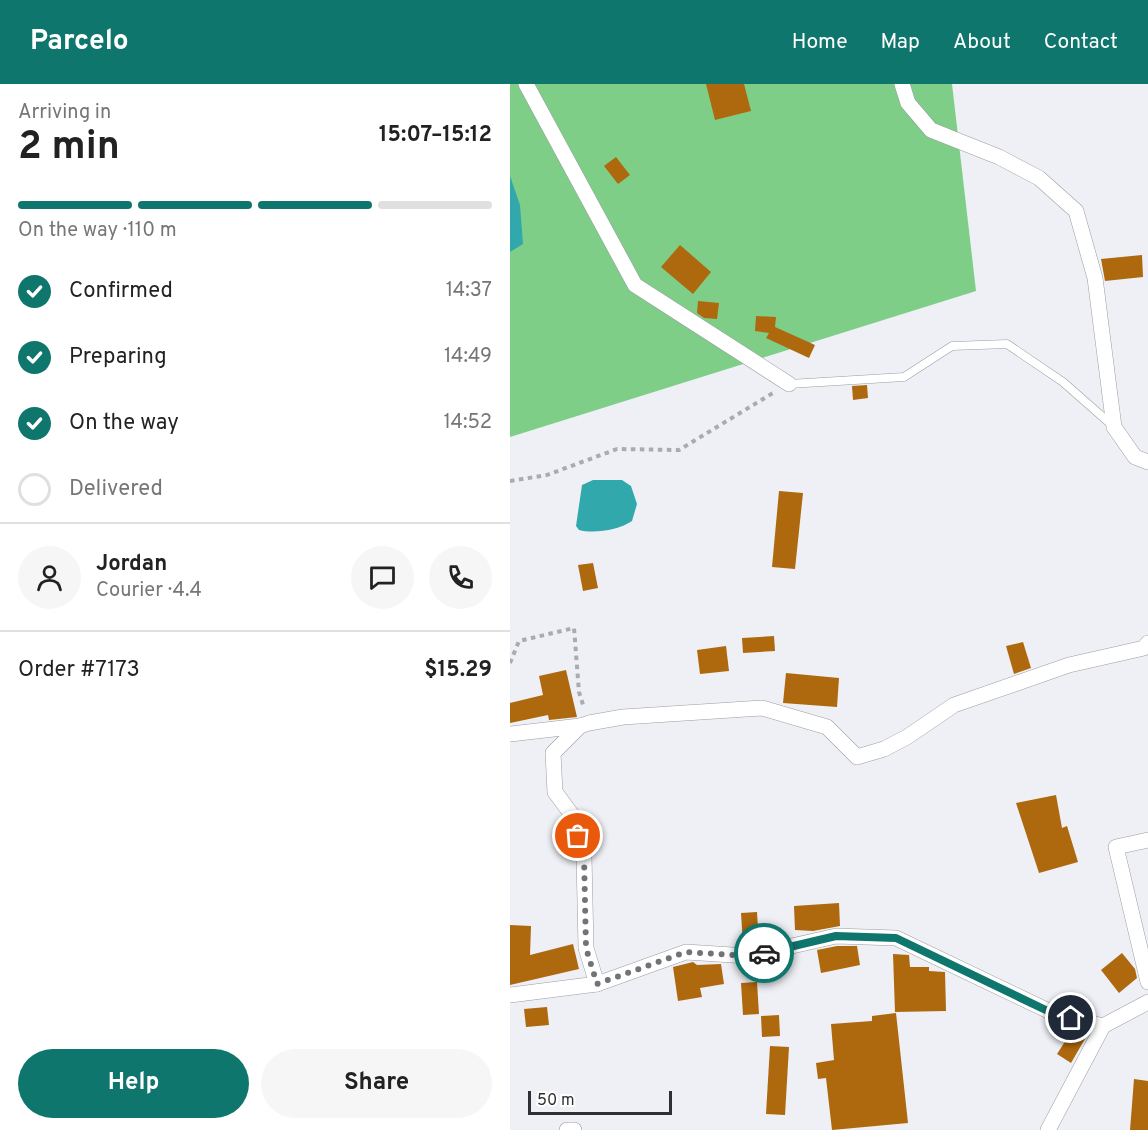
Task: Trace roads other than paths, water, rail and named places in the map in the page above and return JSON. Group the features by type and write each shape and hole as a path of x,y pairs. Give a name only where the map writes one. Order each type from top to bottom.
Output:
{"street":[{"path":"526,84 634,285 789,384"},
{"path":"902,84 908,103 931,130 999,157 1039,178 1076,211 1095,278 1114,427 1135,457 1148,462"},
{"path":"510,734 665,714 762,708 827,727 856,756 884,749 907,737 954,705 1069,664 1144,648 1148,643"},
{"path":"585,725 553,753 555,792 572,815 584,856 586,948 597,984"},
{"path":"1148,840 1116,847 1148,981"},
{"path":"510,995 597,984 686,952 748,956 836,936 896,938 1054,1014 1103,1026"},
{"path":"1048,1130 1103,1026 1148,1002"},
{"path":"567,1130 574,1130"}],"lane":[{"path":"789,384 904,377 952,346 1007,344 1063,381 1114,427"}],"water":[{"path":"510,176 520,205 523,244 510,252"},
{"path":"593,480 622,480 631,486 637,504 632,521 606,530 592,532 579,530 576,526 582,485"}]}
